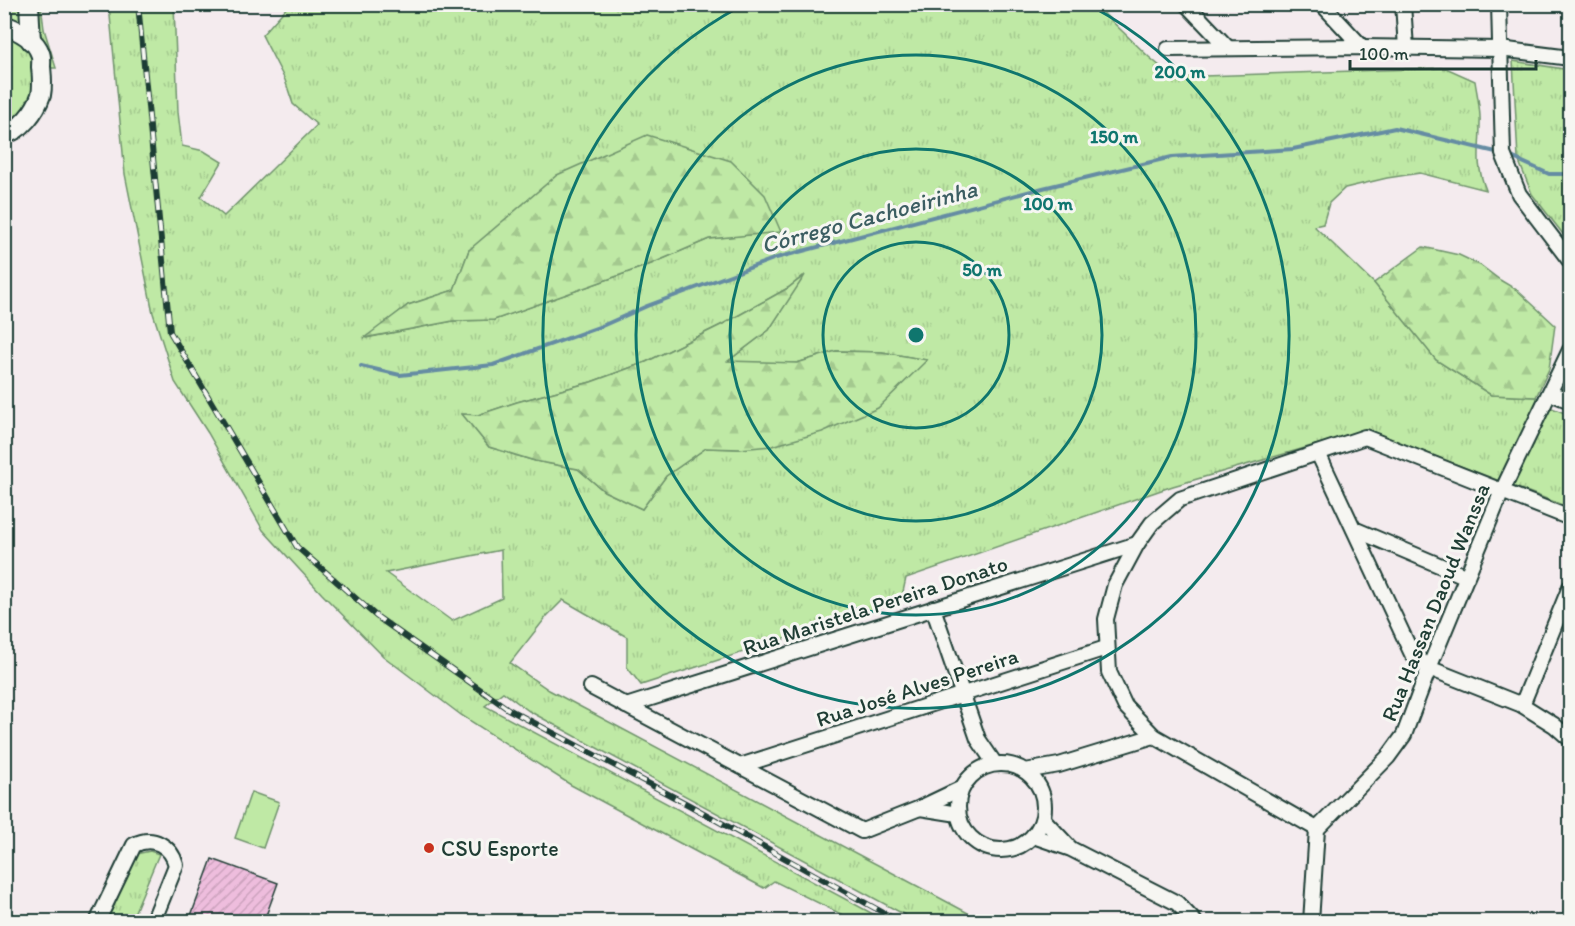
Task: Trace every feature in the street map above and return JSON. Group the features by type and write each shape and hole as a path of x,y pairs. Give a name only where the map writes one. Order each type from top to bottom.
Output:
{"main road":[{"path":"29,4 31,40"},
{"path":"4,25 17,30 31,40 40,53 43,79 41,95 34,109 7,136"}],"street":[{"path":"1186,4 1227,47"},
{"path":"1322,4 1362,46"},
{"path":"1403,4 1406,48"},
{"path":"1499,4 1503,154 1519,194 1570,261"},
{"path":"1168,48 1362,46 1500,49 1570,58"},
{"name":"Rua Hassan Daoud Wanssa","path":"1317,829 1389,757 1404,735 1502,491 1570,350"},
{"path":"1550,393 1570,401"},
{"path":"1311,921 1317,829 1154,736 1125,706 1108,672 1106,619 1115,585 1137,544 1152,523 1180,499 1365,437 1570,518"},
{"path":"1318,453 1412,654 1429,668 1522,705 1554,725 1570,739"},
{"path":"1354,529 1467,577"},
{"name":"Rua Maristela Pereira Donato","path":"626,706 1137,544"},
{"path":"1522,705 1570,587"},
{"path":"933,608 978,739 995,764"},
{"name":"Rua José Alves Pereira","path":"740,766 1106,648"},
{"path":"591,687 862,831 962,788 976,772 995,764 1011,765 1025,771 1040,788 1044,803 1043,819 1027,842 1013,849 989,849 969,836 958,814 958,801 962,788"},
{"path":"1025,771 1059,765 1154,736"},
{"path":"976,772 978,739"},
{"path":"1040,788 1059,765"},
{"path":"920,808 958,814"},
{"path":"1043,819 1071,849"},
{"path":"1033,836 1071,849 1177,903 1195,921"},
{"path":"97,921 134,844 144,841 159,843 171,852 176,865 153,921"}],"green space":[{"path":"4,5 41,5 44,29 56,68 47,68 35,82 31,99 22,113 5,124"},
{"path":"109,5 174,5 178,112 182,146 204,151 222,162 201,197 224,216 317,125 293,104 285,80 262,35 289,5 1095,5 1173,77 1446,68 1475,81 1480,113 1479,164 1486,190 1420,173 1387,178 1345,188 1329,203 1323,224 1314,226 1374,283 1436,360 1491,395 1536,397 1544,405 1570,415 1570,508 1367,430 1173,486 906,578 901,601 641,685 627,667 627,637 563,600 547,616 510,663 549,690 983,921 916,921 529,711 503,692 485,706 886,921 855,921 774,881 764,888 571,785 461,715 383,656 322,594 263,530 208,433 175,382 153,313 125,174","holes":["781,231 709,239 651,264 494,320 453,321 366,338 408,305 454,290 469,250","803,276 769,330 727,362 797,363 836,351 882,352 926,360 740,449 706,448 666,476 642,509 604,491 578,469 535,461 489,447 463,414 478,415 591,382 646,362 723,324 788,288","501,550 502,598 452,621 386,573"]},
{"path":"1513,61 1570,70 1570,243 1532,194 1518,159"},
{"path":"647,135 731,161 765,195 781,232 709,239 651,264 494,320 453,321 364,338 408,305 454,290 469,250 557,175"},
{"path":"1423,247 1459,255 1480,265 1517,290 1555,325 1549,369 1536,397 1491,395 1436,360 1374,283"},
{"path":"805,275 769,330 728,361 797,363 836,351 882,352 927,360 878,408 822,432 772,446 740,449 706,448 666,476 642,509 604,491 578,469 535,461 489,447 462,414 478,415 591,382 646,362 723,324 788,288"},
{"path":"251,792 279,802 263,848 235,838"},
{"path":"150,851 159,854 131,921 104,922 136,854"}],"building":[{"path":"212,859 278,883 264,921 189,921"}],"waterway":[{"name":"Córrego Cachoeirinha","path":"361,366 400,375 493,365 602,326 647,306 776,258 1043,188 1172,157 1293,149 1395,128 1500,153"},
{"name":"Córrego Cachoeirinha","path":"1507,155 1549,174 1570,174"}],"railway":[{"path":"138,4 170,332 297,547 376,616 508,709 689,805 900,922"}],"place":[{"name":"CSU Esporte","path":"429,848"}]}
